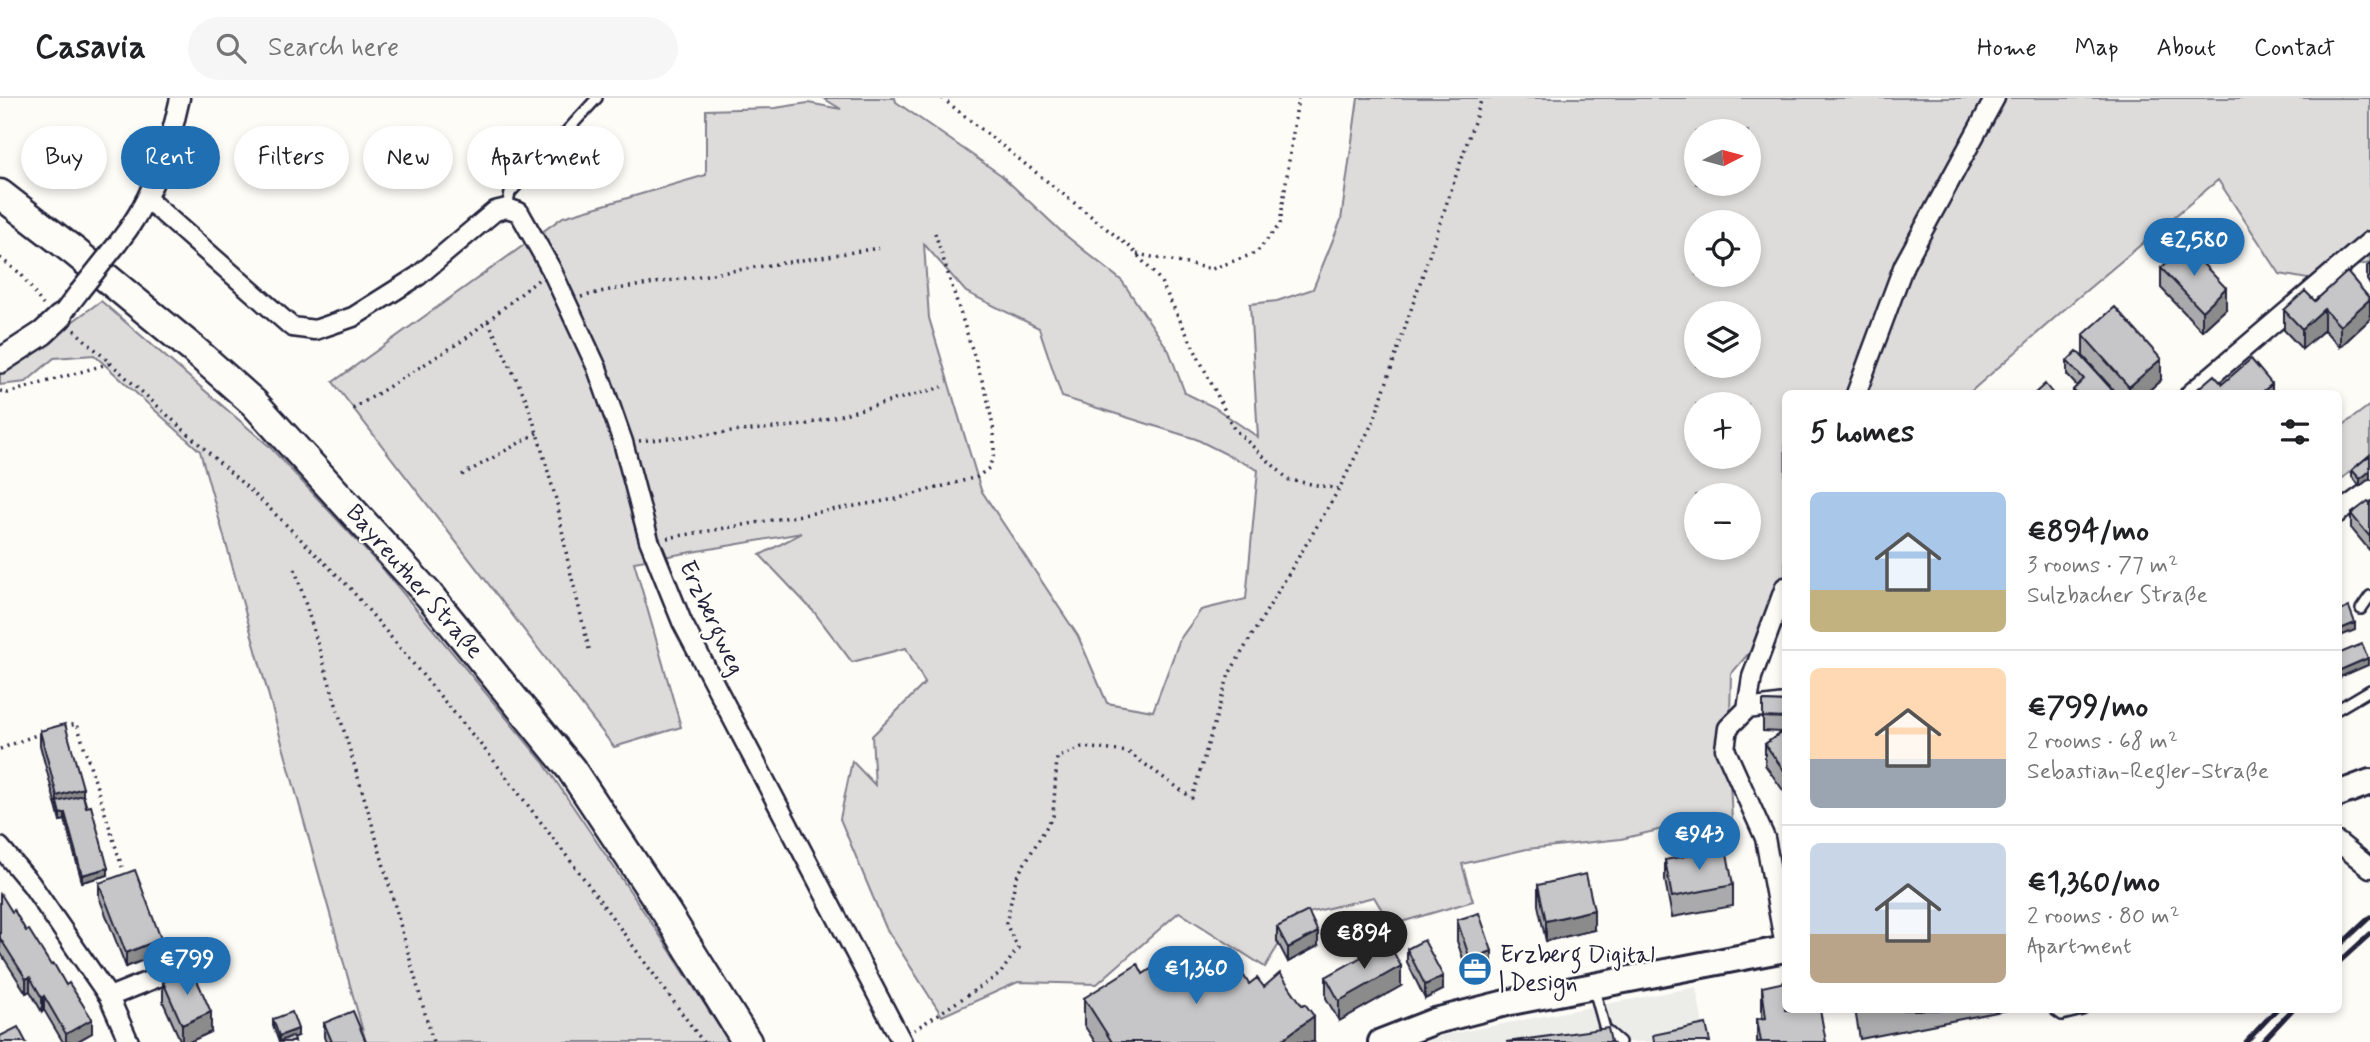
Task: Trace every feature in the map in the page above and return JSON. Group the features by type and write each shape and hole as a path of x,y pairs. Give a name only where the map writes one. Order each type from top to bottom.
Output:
{"main road":[{"name":"Bayreuther Straße","path":"0,194 193,349 254,404 429,595 571,769 666,912 747,1042"},
{"path":"2342,792 2370,782"},
{"path":"1381,1042 1435,1021 1506,1003 1782,948"}],"street":[{"path":"0,360 43,332 60,317 130,229 147,199 173,134 180,98"},
{"path":"1858,390 1904,265 1995,98"},
{"path":"147,199 292,327 315,330 353,317 391,295 418,276 495,211 507,208"},
{"name":"Erzbergweg","path":"507,208 519,212 551,269 597,368 623,442 649,540 682,622 901,1040"},
{"path":"2195,390 2370,242"},
{"path":"2342,510 2370,490"},
{"path":"1747,709 1752,677 1782,595"},
{"path":"1782,704 1747,709 1728,727 1725,749 1765,838 1782,931"},
{"path":"2342,845 2370,868"},
{"path":"0,847 31,884 109,997 129,1042"},
{"path":"109,997 181,968"}],"lane":[{"path":"507,208 510,193 597,98"},
{"path":"2361,609 2370,596"},
{"path":"2342,707 2370,690"},
{"path":"1593,985 1605,1029 1620,1042"}],"path":[{"path":"942,98 1136,254 1160,281 1234,429 1289,480 1339,489"},
{"path":"1136,254 1212,269 1256,253 1280,223 1298,98"},
{"path":"901,1040 1000,974 1018,947 1006,924 1016,878 1053,816 1057,758 1082,747 1128,752 1192,797 1229,674 1339,489 1374,420 1482,98"},
{"path":"649,540 896,499 977,477 989,468 994,454 994,432 987,396 935,233"},
{"path":"566,301 604,291 879,248"},
{"path":"0,258 22,274 41,303 60,317 264,503 349,587 491,757 703,1042"},
{"path":"353,408 466,339 551,269"},
{"path":"488,321 526,399 537,433 557,503 589,649"},
{"path":"0,397 111,363"},
{"path":"623,442 804,425 942,387"},
{"path":"0,391 8,393"},
{"path":"462,475 537,433"},
{"path":"295,569 371,820 433,1042"},
{"path":"0,749 56,727 77,724 122,867"}],"shaded area":[{"path":"823,98 895,98 896,102 1001,175 1064,234 1122,281 1169,351 1185,393 1214,407 1258,437 1250,304 1277,301 1313,289 1341,220 1358,98 2370,98 2370,263 2348,267 2313,280 2280,274 2218,180 1973,390 1782,390 1782,614 1731,674 1729,759 1732,821 1675,826 1621,839 1527,849 1462,864 1473,901 1391,925 1374,897 1296,916 1265,967 1179,912 1097,984 1018,982 942,1016 886,928 840,819 852,761 875,785 872,736 925,683 906,648 852,662 814,612 760,555 802,533 634,562 681,727 614,747 333,382 563,217 706,175 706,110 775,108 808,103 841,109","holes":["924,244 966,292 1039,328 1062,397 1196,439 1258,470 1246,599 1201,610 1180,639 1153,711 1107,703 1078,636 981,490 929,318"]},
{"path":"101,301 269,446 383,569 543,762 729,1042 366,1042 200,451 94,355 54,358 26,382 0,385 0,374"},
{"path":"2370,405 2370,455 2342,479 2342,426"},
{"path":"1696,987 1706,1042 1426,1042 1439,1036"}],"building":[{"path":"2185,245 2226,288 2202,311 2161,268"},
{"path":"2347,272 2370,299 2340,326 2324,309 2302,329 2284,310 2305,291 2315,301"},
{"path":"2115,307 2161,359 2129,387 2083,335"},
{"path":"2077,351 2112,390 2073,390 2084,379 2067,361"},
{"path":"2251,359 2272,384 2265,390 2196,390 2214,375 2222,384"},
{"path":"2045,384 2050,390 2038,390"},
{"path":"2370,455 2370,471 2360,479 2352,470"},
{"path":"2368,501 2370,503 2370,537 2351,514"},
{"path":"2349,607 2355,623 2342,628 2342,610"},
{"path":"2362,644 2368,658 2342,669 2342,652"},
{"path":"1763,701 1782,702 1782,718 1763,717"},
{"path":"65,724 83,788 57,796 40,731"},
{"path":"1782,732 1782,768 1765,744"},
{"path":"83,795 86,807 91,806 108,868 82,875 65,813 60,814 57,802"},
{"path":"1726,848 1733,885 1672,897 1665,860"},
{"path":"135,870 161,939 126,953 99,883"},
{"path":"1586,874 1594,910 1546,921 1538,885"},
{"path":"1,894 26,931 29,930 51,965 54,964 66,985 69,983 92,1019 66,1034 44,996 42,998 30,977 26,979 0,938"},
{"path":"1308,911 1318,932 1288,948 1277,927"},
{"path":"1479,913 1492,951 1470,959 1457,920"},
{"path":"1424,940 1443,976 1425,985 1407,949"},
{"path":"1388,942 1401,966 1339,1001 1326,977"},
{"path":"1213,952 1232,981 1242,973 1249,984 1257,978 1264,987 1280,973 1302,1005 1305,1004 1314,1016 1279,1042 1112,1042 1084,998 1138,964 1143,974 1166,959 1176,976"},
{"path":"192,969 211,1012 182,1025 163,982"},
{"path":"1782,983 1782,1013 1821,1013 1826,1042 1761,1042 1757,1019 1766,1018 1762,987"},
{"path":"353,1011 366,1042 332,1042 324,1023"},
{"path":"292,1012 298,1029 279,1036 273,1019"},
{"path":"1706,1024 1710,1042 1654,1042 1653,1035"},
{"path":"18,1027 26,1042 0,1042 0,1036"},
{"path":"1608,1028 1611,1042 1506,1042"},
{"path":"292,1036 295,1042 278,1042"}],"railway":[{"path":"2342,943 2370,917"},
{"path":"2342,959 2370,934"},
{"path":"2246,1042 2273,1013"},
{"path":"2262,1042 2289,1013"}],"place":[{"name":"Erzberg Digital | Design","path":"1475,969"}]}
